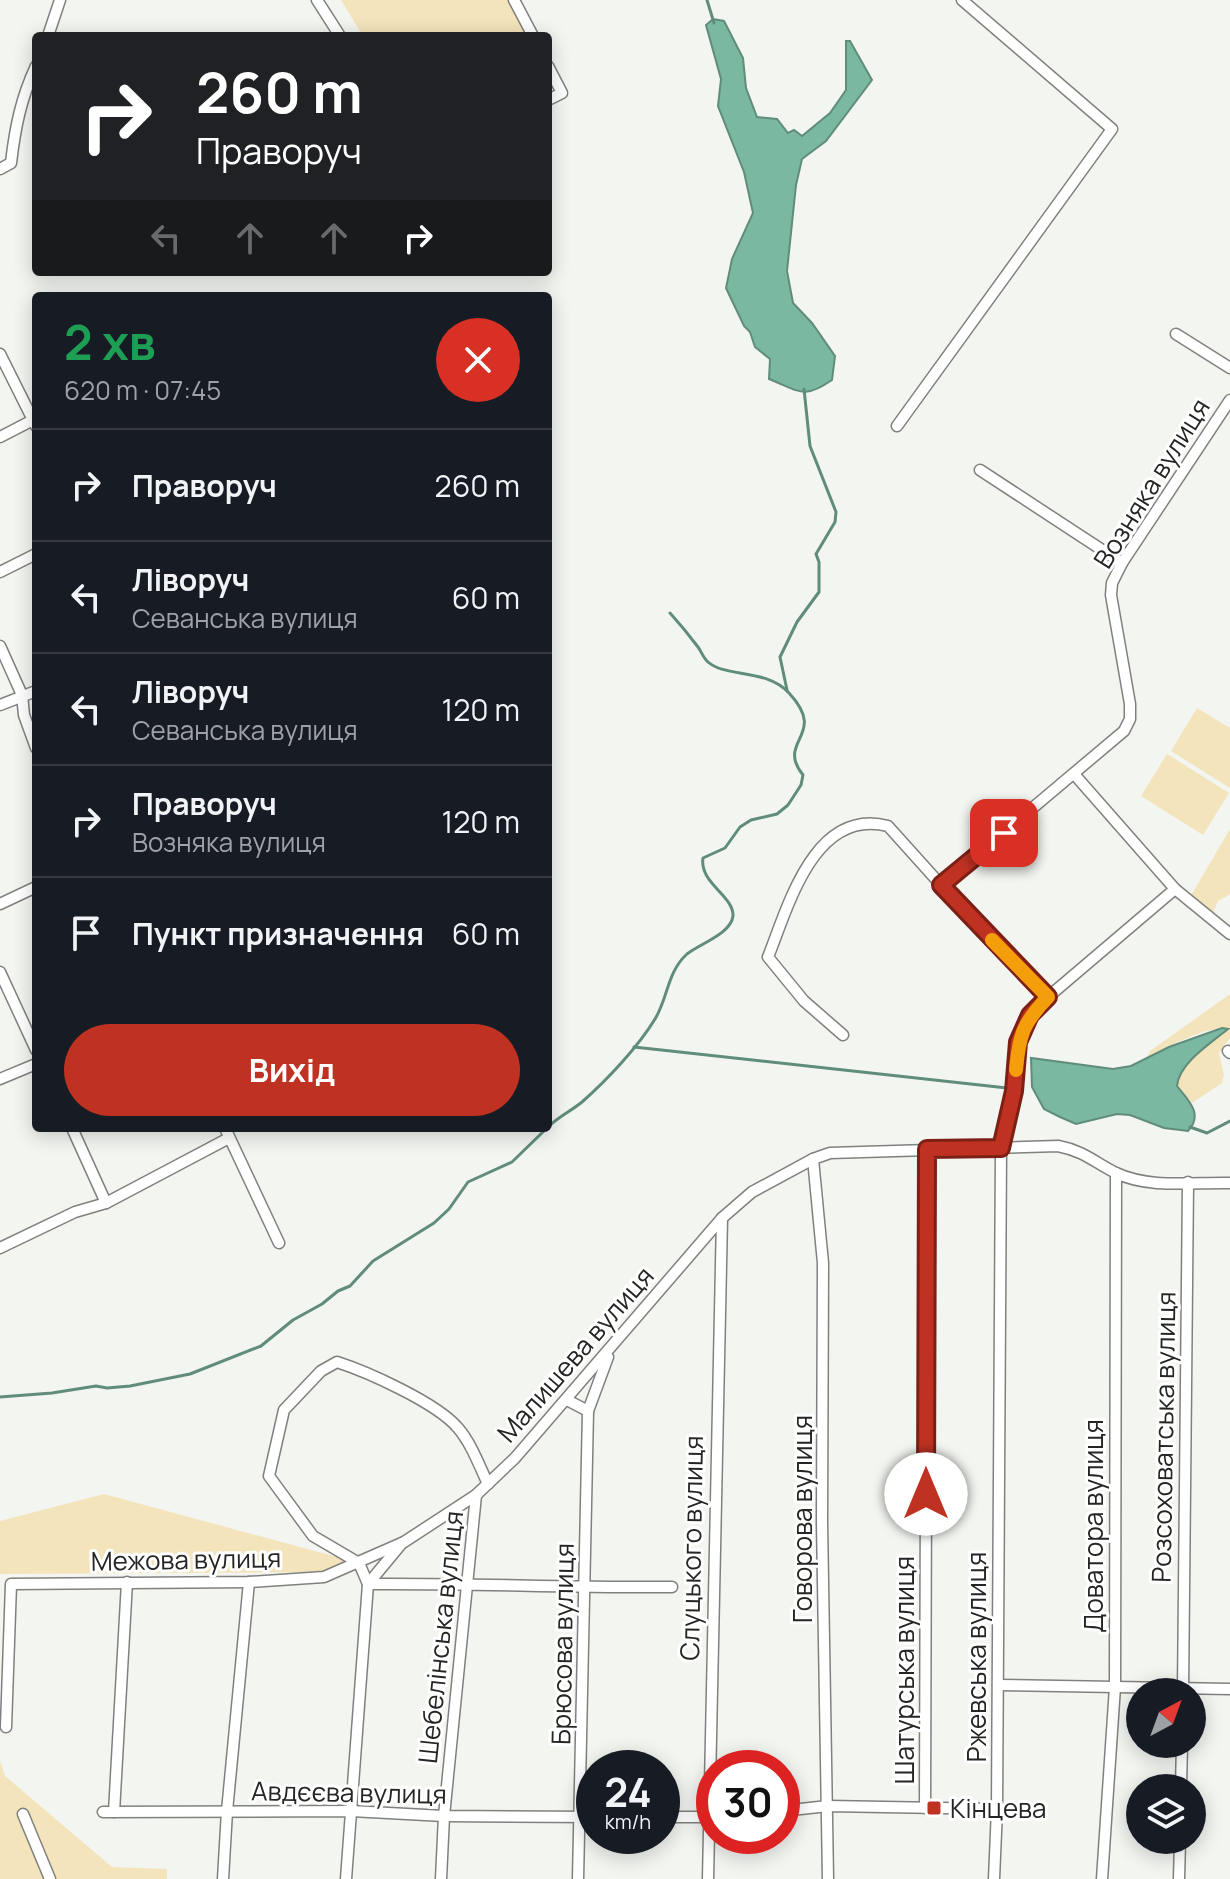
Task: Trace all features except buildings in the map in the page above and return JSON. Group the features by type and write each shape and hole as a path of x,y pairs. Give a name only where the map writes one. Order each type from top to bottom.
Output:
{"street":[{"path":"49,32 60,0"},
{"path":"317,0 337,32"},
{"path":"514,0 531,32"},
{"path":"897,426 1112,129 962,0"},
{"path":"552,74 562,93 552,98"},
{"path":"0,169 11,163 16,123 32,75"},
{"path":"1176,334 1230,368"},
{"path":"0,354 32,419"},
{"name":"Возняка вулиця","path":"941,885 1115,740 1130,719 1111,595 1112,583 1122,563 1230,400"},
{"path":"0,437 32,424"},
{"path":"980,470 1122,563"},
{"path":"0,572 32,556"},
{"path":"0,646 22,695 24,715 32,737"},
{"path":"0,705 32,692"},
{"path":"1074,774 1175,889 1230,934"},
{"path":"843,1035 804,1001 768,957 800,876 818,850 842,832 859,825 876,823 888,826 1048,997"},
{"path":"0,904 32,889"},
{"name":"Ржевська вулиця","path":"994,1879 1001,1148 1014,1091 1018,1042 1030,1015 1048,997 1175,889"},
{"path":"0,972 32,1041"},
{"path":"0,1079 32,1066"},
{"path":"74,1132 106,1203"},
{"path":"0,1248 75,1212 106,1203 227,1133 279,1243"},
{"name":"Малишева вулиця","path":"359,1563 404,1542 476,1495 567,1400 722,1218 752,1192 813,1159 849,1151 1058,1146 1075,1149 1116,1173 1144,1181 1230,1183"},
{"name":"Шатурська вулиця","path":"925,1808 927,1149"},
{"name":"Говорова вулиця","path":"813,1159 823,1263 822,1522 828,1879"},
{"name":"Доватора вулиця","path":"1102,1879 1115,1687 1116,1173"},
{"name":"Розсоховатська вулиця","path":"1183,1678 1188,1182"},
{"name":"Слуцького вулиця","path":"712,1750 719,1248 722,1218"},
{"path":"697,1246 719,1248"},
{"name":"Брюсова вулиця","path":"582,1750 588,1411 612,1347"},
{"path":"346,1879 368,1584 359,1563 313,1536 269,1476 284,1410 321,1371 337,1362 362,1370 439,1411 466,1439 488,1484"},
{"path":"567,1400 588,1411"},
{"name":"Шебелінська вулиця","path":"441,1879 444,1816 476,1495"},
{"path":"368,1584 404,1542"},
{"name":"Межова вулиця","path":"6,1727 11,1584 249,1582 324,1577 359,1563"},
{"name":"Авдєєва вулиця","path":"127,1582 108,1812 351,1811 444,1816 576,1817"},
{"path":"223,1879 249,1582"},
{"path":"368,1584 672,1587"},
{"path":"998,1685 1126,1687"},
{"path":"1206,1690 1230,1689"},
{"path":"800,1809 828,1806 997,1809"},
{"path":"23,1814 50,1879"},
{"name":"Брюсова вулиця","path":"578,1879 579,1854"},
{"name":"Слуцького вулиця","path":"708,1879 709,1854"},
{"path":"1179,1879 1180,1854"}],"shaded area":[{"path":"341,0 509,0 526,32 361,32"},
{"path":"713,19 724,21 743,58 746,88 757,117 777,119 788,133 794,130 802,136 830,113 846,90 846,41 850,41 872,80 826,141 802,159 796,185 787,271 793,303 812,323 835,356 832,380 807,392 769,379 770,359 755,347 726,288 732,259 753,213 744,172 718,106 721,79 706,25"},
{"path":"1197,708 1230,728 1230,788 1171,751"},
{"path":"1167,754 1229,793 1203,835 1141,796"},
{"path":"1230,829 1230,894 1218,901 1212,915 1189,899"},
{"path":"1230,994 1230,1038 1219,1053 1224,1075 1222,1083 1192,1103 1177,1086 1183,1069 1196,1054 1227,1030 1197,1034 1144,1061 1150,1051"},
{"path":"1222,1028 1228,1029 1197,1054 1179,1078 1177,1086 1193,1107 1195,1119 1188,1131 1164,1128 1130,1115 1117,1114 1076,1124 1044,1109 1032,1087 1031,1058 1113,1069 1131,1066 1169,1047"},
{"path":"104,1494 359,1563 326,1572 0,1574 0,1521"},
{"path":"0,1761 5,1776 112,1867 167,1869 167,1879 0,1879"}],"waterway":[{"path":"707,0 714,23"},
{"path":"787,690 780,657 797,622 819,592 816,554 835,522 836,512 810,446 804,389"},
{"path":"552,1124 602,1084 640,1041 655,1019 680,961 721,933 731,922 732,909 706,875 703,858 725,848 740,827 751,820 777,814 788,805 801,785 803,775 796,763 795,753 804,729 800,707 780,685 758,676 725,670 708,662 670,613"},
{"path":"634,1047 1007,1088"},
{"path":"1190,1127 1207,1133 1230,1121"},
{"path":"0,1397 96,1386 130,1386 190,1374 261,1346 293,1320 350,1286 373,1261 434,1223 449,1209 468,1182 512,1162 543,1132"}],"slow traffic":[{"path":"992,940 1048,997 1030,1015 1023,1028 1018,1042 1016,1070"}],"place":[{"name":"Кінцева","path":"934,1808"}],"route":[{"path":"926,1494 927,1149 1001,1148 1014,1091 1018,1042 1030,1015 1048,997 941,885 1004,833"}]}
